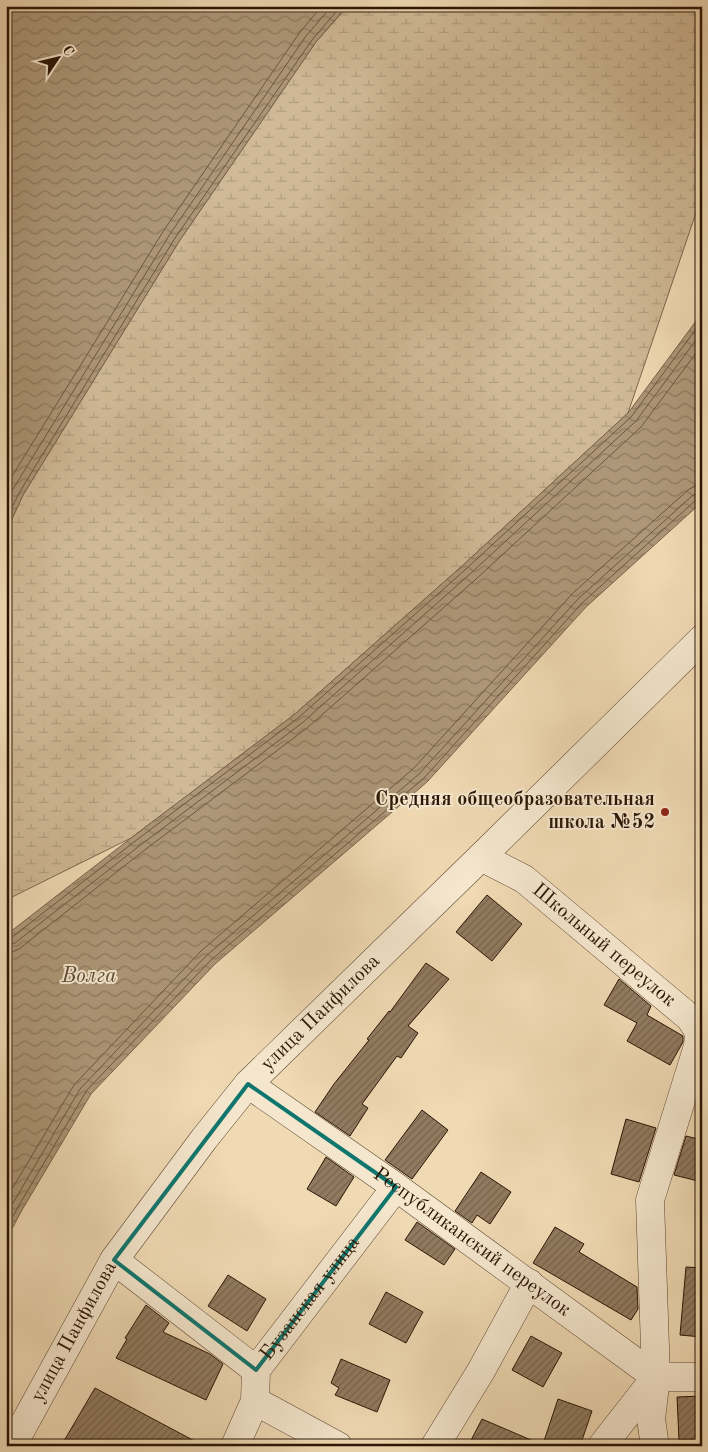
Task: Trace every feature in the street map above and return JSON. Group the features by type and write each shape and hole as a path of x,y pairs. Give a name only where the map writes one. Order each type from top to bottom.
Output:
{"street":[{"name":"улица Панфилова","path":"12,1446 114,1260 204,1138 248,1084 481,858 702,639"},
{"name":"Школьный переулок","path":"481,858 524,879 690,1018 699,1032 698,1046 650,1200 656,1377 651,1420 655,1446"},
{"name":"Республиканский переулок","path":"248,1084 529,1283 656,1377"},
{"name":"Бузанская улица","path":"235,1446 255,1401 256,1370 396,1188"},
{"path":"114,1260 256,1370"},
{"path":"435,1446 481,1372 529,1283"},
{"path":"602,1446 656,1377 702,1377"},
{"path":"255,1401 338,1446"}],"highlighted area":[{"path":"248,1084 396,1187 256,1370 114,1260"}],"green space":[{"path":"348,6 702,6 702,195 628,413 462,566 295,714 131,838 6,900 6,532 23,495 180,240 316,42"}],"water":[{"path":"6,6 347,6 316,42 180,240 23,495 6,532"},
{"name":"Волга","path":"702,313 702,502 586,607 427,782 215,964 91,1094 6,1240 6,937 131,838 295,714 462,566 628,413"}],"building":[{"path":"487,895 522,924 492,961 456,932"},
{"path":"426,963 449,979 408,1026 418,1033 401,1058 397,1056 362,1104 368,1108 350,1136 315,1112 334,1084 369,1040 367,1039 390,1012"},
{"path":"619,979 651,1006 647,1015 683,1036 683,1042 670,1065 627,1041 637,1023 604,1005"},
{"path":"422,1110 448,1130 412,1179 385,1160"},
{"path":"626,1119 656,1128 639,1182 611,1174"},
{"path":"686,1136 702,1140 702,1182 674,1175"},
{"path":"326,1157 354,1177 336,1206 307,1189"},
{"path":"481,1172 511,1192 490,1224 477,1215 472,1223 455,1211"},
{"path":"417,1222 455,1249 444,1265 405,1240"},
{"path":"555,1227 584,1244 579,1252 637,1287 638,1309 631,1320 533,1263"},
{"path":"686,1267 702,1268 702,1337 680,1335"},
{"path":"228,1275 266,1299 247,1331 208,1306"},
{"path":"386,1292 423,1312 406,1343 369,1324"},
{"path":"146,1305 169,1323 163,1332 210,1354 223,1364 206,1400 116,1358 127,1339 125,1338"},
{"path":"531,1336 562,1353 543,1387 512,1370"},
{"path":"341,1359 390,1380 377,1412 335,1395 339,1388 331,1383"},
{"path":"95,1388 204,1446 61,1446"},
{"path":"702,1396 702,1439 679,1440 677,1397"},
{"path":"558,1399 592,1411 580,1446 556,1446 544,1441"},
{"path":"482,1419 545,1446 468,1446"}],"place":[{"name":"Средняя общеобразовательная школа №52","path":"665,812"}]}
